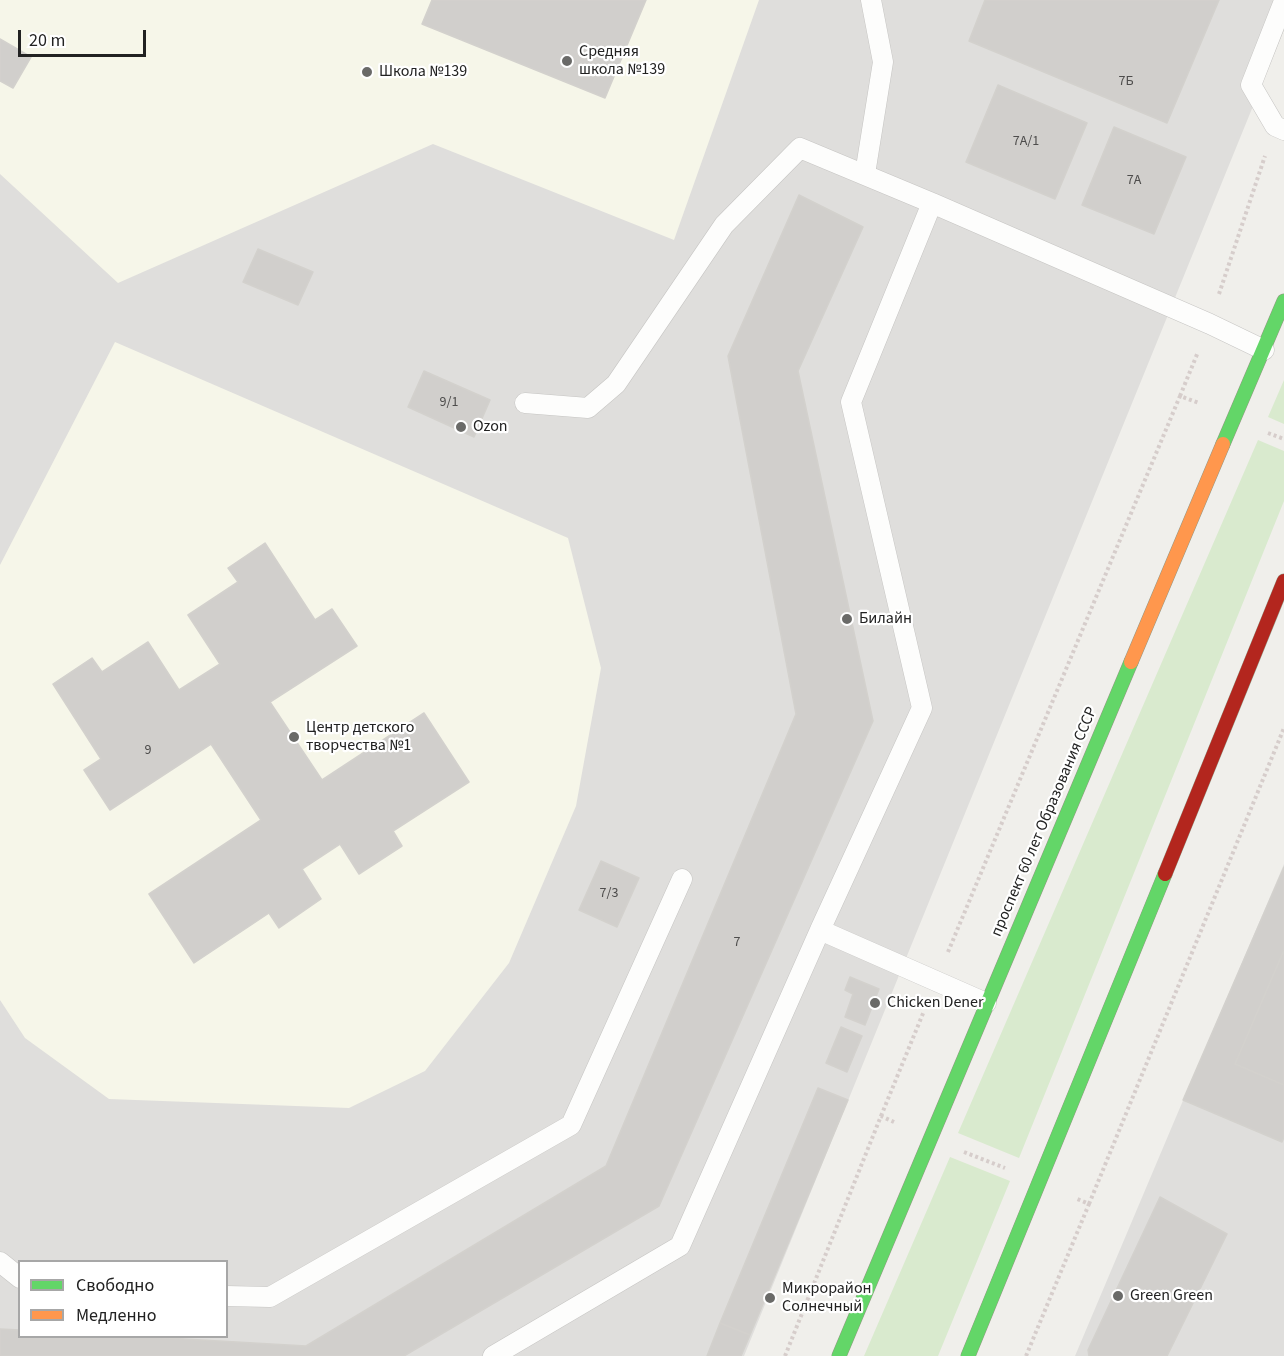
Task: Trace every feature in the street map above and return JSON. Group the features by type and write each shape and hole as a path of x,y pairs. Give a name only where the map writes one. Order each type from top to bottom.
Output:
{"main road":[{"name":"проспект 60 лет Образования СССР","path":"839,1356 986,1003 1284,302"},
{"path":"968,1356 1284,581"}],"lane":[{"path":"865,174 883,62 872,0"},
{"path":"1280,128 1251,85 1284,1"},
{"path":"525,403 588,408 616,384 724,225 800,148 1210,324 1264,350"},
{"path":"493,1356 680,1246 820,930 922,708 851,402 932,203"},
{"path":"228,1296 270,1297 571,1125 682,879"},
{"path":"820,930 986,1003"},
{"path":"0,1262 18,1276"}],"path":[{"path":"785,1356 936,981 1210,324 1280,128"},
{"path":"1180,396 1206,406"},
{"path":"1263,430 1284,439"},
{"path":"1026,1356 1284,728"},
{"path":"881,1116 900,1125"},
{"path":"954,1147 1014,1172"},
{"path":"1072,1197 1089,1204"}],"shaded area":[{"path":"0,0 1284,0 1284,30 744,1356 0,1356"},
{"name":"Школа №139","path":"0,0 759,0 674,240 433,144 118,283 0,174"},
{"name":"Центр детского творчества №1","path":"115,342 568,538 601,668 576,806 509,963 425,1071 349,1108 109,1099 25,1038 0,1000 0,565"},
{"path":"1284,864 1284,1356 1075,1356 1176,1117"}],"green space":[{"path":"1284,380 1284,424 1268,417"},
{"path":"1258,440 1284,451 1284,501 1019,1158 958,1133"},
{"path":"950,1157 1010,1181 938,1356 864,1356"}],"building":[{"name":"Средняя школа №139","path":"432,0 646,0 605,98 422,24"},
{"path":"985,0 1219,0 1167,123 969,41"},
{"path":"0,39 31,57 13,88 0,81"},
{"path":"998,85 1087,123 1055,199 966,162"},
{"path":"1114,127 1186,157 1154,234 1082,205"},
{"path":"799,195 863,227 798,371 873,721 659,1206 404,1356 0,1356 0,1329 18,1330 18,1338 167,1338 306,1346 606,1166 796,714 728,356"},
{"path":"258,249 313,272 298,305 243,282"},
{"path":"424,371 490,400 474,437 408,407"},
{"name":"Центр детского творчества №1","path":"265,543 315,620 332,609 357,646 270,702 322,780 424,713 469,782 393,831 402,846 359,874 340,844 302,869 321,899 279,928 269,913 194,963 149,894 261,820 211,744 110,810 84,770 101,759 53,684 92,658 102,672 148,642 179,690 220,664 188,615 238,582 228,568"},
{"path":"601,861 639,878 617,927 579,910"},
{"path":"1284,867 1284,950 1235,1064 1284,1085 1284,1137 1282,1142 1183,1100"},
{"path":"1284,950 1284,1085 1235,1064"},
{"path":"850,977 879,989 865,1025 845,1017 853,994 845,990"},
{"path":"841,1027 862,1036 847,1072 826,1063"},
{"path":"818,1088 848,1100 750,1335 720,1323"},
{"path":"1160,1197 1227,1234 1167,1356 1089,1356 1088,1350"},
{"path":"720,1323 750,1335 741,1356 707,1356"}],"traffic: fast":[{"path":"1223,444 1284,301"},
{"path":"839,1356 1131,662"},
{"path":"968,1356 1165,874"}],"traffic: slow":[{"path":"1131,662 1223,444"}],"traffic: jam":[{"path":"1165,874 1284,581"}],"place":[{"name":"Средняя школа №139","path":"567,61"},
{"name":"Школа №139","path":"367,72"},
{"name":"Ozon","path":"461,427"},
{"name":"Билайн","path":"847,619"},
{"name":"Центр детского творчества №1","path":"294,737"},
{"name":"Chicken Dener","path":"875,1003"},
{"name":"Green Green","path":"1118,1296"},
{"name":"Микрорайон Солнечный","path":"770,1298"}]}
